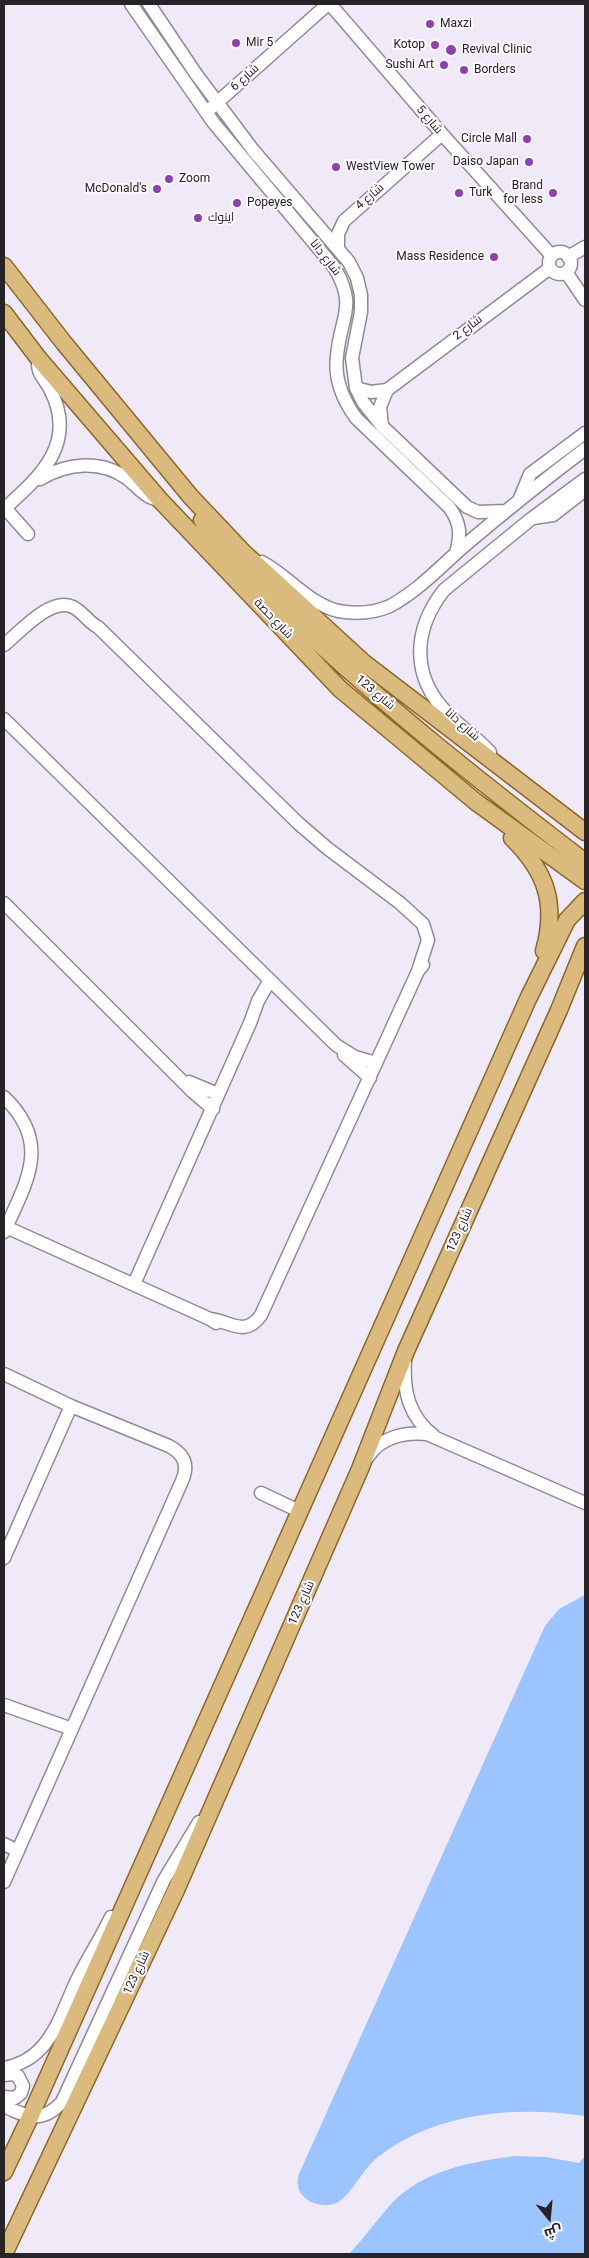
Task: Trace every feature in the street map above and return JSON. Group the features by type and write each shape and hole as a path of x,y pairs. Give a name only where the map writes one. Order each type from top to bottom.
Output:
{"main road":[{"path":"4,266 64,343 191,497 244,553 362,662 585,832"},
{"name":"شارع حصة","path":"4,313 39,358 160,500 340,689 476,802 585,881"},
{"name":"شارع 123","path":"191,497 204,523 221,546 268,595 345,668 502,800 585,862"},
{"path":"476,802 533,860 544,881 550,904 550,927 528,998"},
{"path":"4,2172 30,2118 528,998 568,920 585,901"},
{"name":"شارع 123","path":"4,2254 176,1890 360,1470 406,1351 559,1010 585,946"},
{"path":"559,1010 585,969"}],"street":[{"name":"شارع دانا","path":"131,4 206,113 334,267 342,281 347,296 347,312 336,357 340,389 346,404 356,418 449,507 456,516 460,527 460,539 456,553"},
{"name":"شارع دانا","path":"149,4 253,150 338,249 353,270 361,295 361,312 352,358 356,388 363,402 382,426 467,507 478,512 506,511"},
{"name":"شارع 6","path":"206,113 329,4"},
{"name":"شارع 5","path":"329,4 551,262"},
{"name":"شارع 4","path":"315,223 330,224 344,220 442,134"},
{"name":"شارع 4","path":"338,249 338,234 344,220"},
{"path":"568,257 585,247"},
{"path":"560,252 568,257 570,266 566,272 555,273 551,262 560,252"},
{"name":"شارع 2","path":"387,390 551,262"},
{"path":"566,272 585,300"},
{"path":"28,534 4,508 33,483 52,457 59,438 60,425 55,399 38,369 39,358"},
{"path":"356,388 371,392 387,390 380,407 382,426"},
{"path":"519,499 530,474 585,433"},
{"path":"244,553 273,569 321,604 337,610 354,613 380,609 403,598 519,499 585,449"},
{"path":"402,463 411,461 413,454"},
{"path":"33,483 62,468 79,465 95,466 118,473 142,493 160,500"},
{"name":"شارع دانا","path":"507,773 480,742 438,703 428,687 422,670 421,635 434,603 444,590 531,519 585,479"},
{"path":"531,519 553,515 585,490"},
{"path":"4,645 50,602 64,597 77,603 94,619 98,627 298,823 327,848 400,903 405,904 426,921 433,932 433,940 423,965 418,971 376,1063 272,1296 259,1319 247,1326 238,1327 210,1319 134,1284 5,1230 28,1177 32,1163 32,1148 30,1133 23,1119 4,1096"},
{"path":"4,718 336,1045 352,1063 370,1078"},
{"path":"4,903 193,1092 213,1109"},
{"path":"134,1284 213,1109 258,1000 274,984"},
{"path":"336,1045 355,1056 376,1063"},
{"path":"176,1074 193,1085 218,1094"},
{"path":"406,1351 404,1382 408,1400 416,1417 436,1437"},
{"path":"4,1374 71,1406 170,1446 183,1456 186,1464 182,1481 4,1882"},
{"path":"4,1558 71,1406"},
{"path":"360,1470 371,1452 387,1440 406,1434 422,1434 436,1437 585,1503"},
{"path":"261,1493 299,1511"},
{"path":"4,1705 72,1729"},
{"path":"4,2106 30,2118 48,2114 58,2107 66,2097 164,1880 225,1779"},
{"path":"4,2068 15,2066 30,2058 43,2046 52,2033 128,1881 152,1843"},
{"path":"4,1844 18,1851"},
{"path":"4,2075 12,2074 18,2076 23,2086 21,2093 15,2098 4,2097"}],"water":[{"path":"585,1595 585,2116 531,2112 504,2113 477,2116 425,2130 401,2142 378,2157 338,2202 326,2205 314,2203 300,2192 298,2186 299,2174 545,1626 559,1609"},
{"path":"514,2156 546,2157 579,2163 585,2156 585,2254 349,2254 391,2204 418,2183 433,2175 465,2165"}],"place":[{"name":"Maxzi","path":"430,24"},
{"name":"Mir 5","path":"236,43"},
{"name":"Kotop","path":"435,45"},
{"name":"Revival Clinic","path":"451,50"},
{"name":"Sushi Art","path":"444,65"},
{"name":"Borders","path":"464,70"},
{"name":"Circle Mall","path":"527,139"},
{"name":"Daiso Japan","path":"529,162"},
{"name":"WestView Tower","path":"336,167"},
{"name":"Zoom","path":"169,179"},
{"name":"McDonald's","path":"157,189"},
{"name":"Turk","path":"459,193"},
{"name":"Brand for less","path":"553,193"},
{"name":"Popeyes","path":"237,203"},
{"name":"اينوك","path":"198,218"},
{"name":"Mass Residence","path":"494,257"}]}
